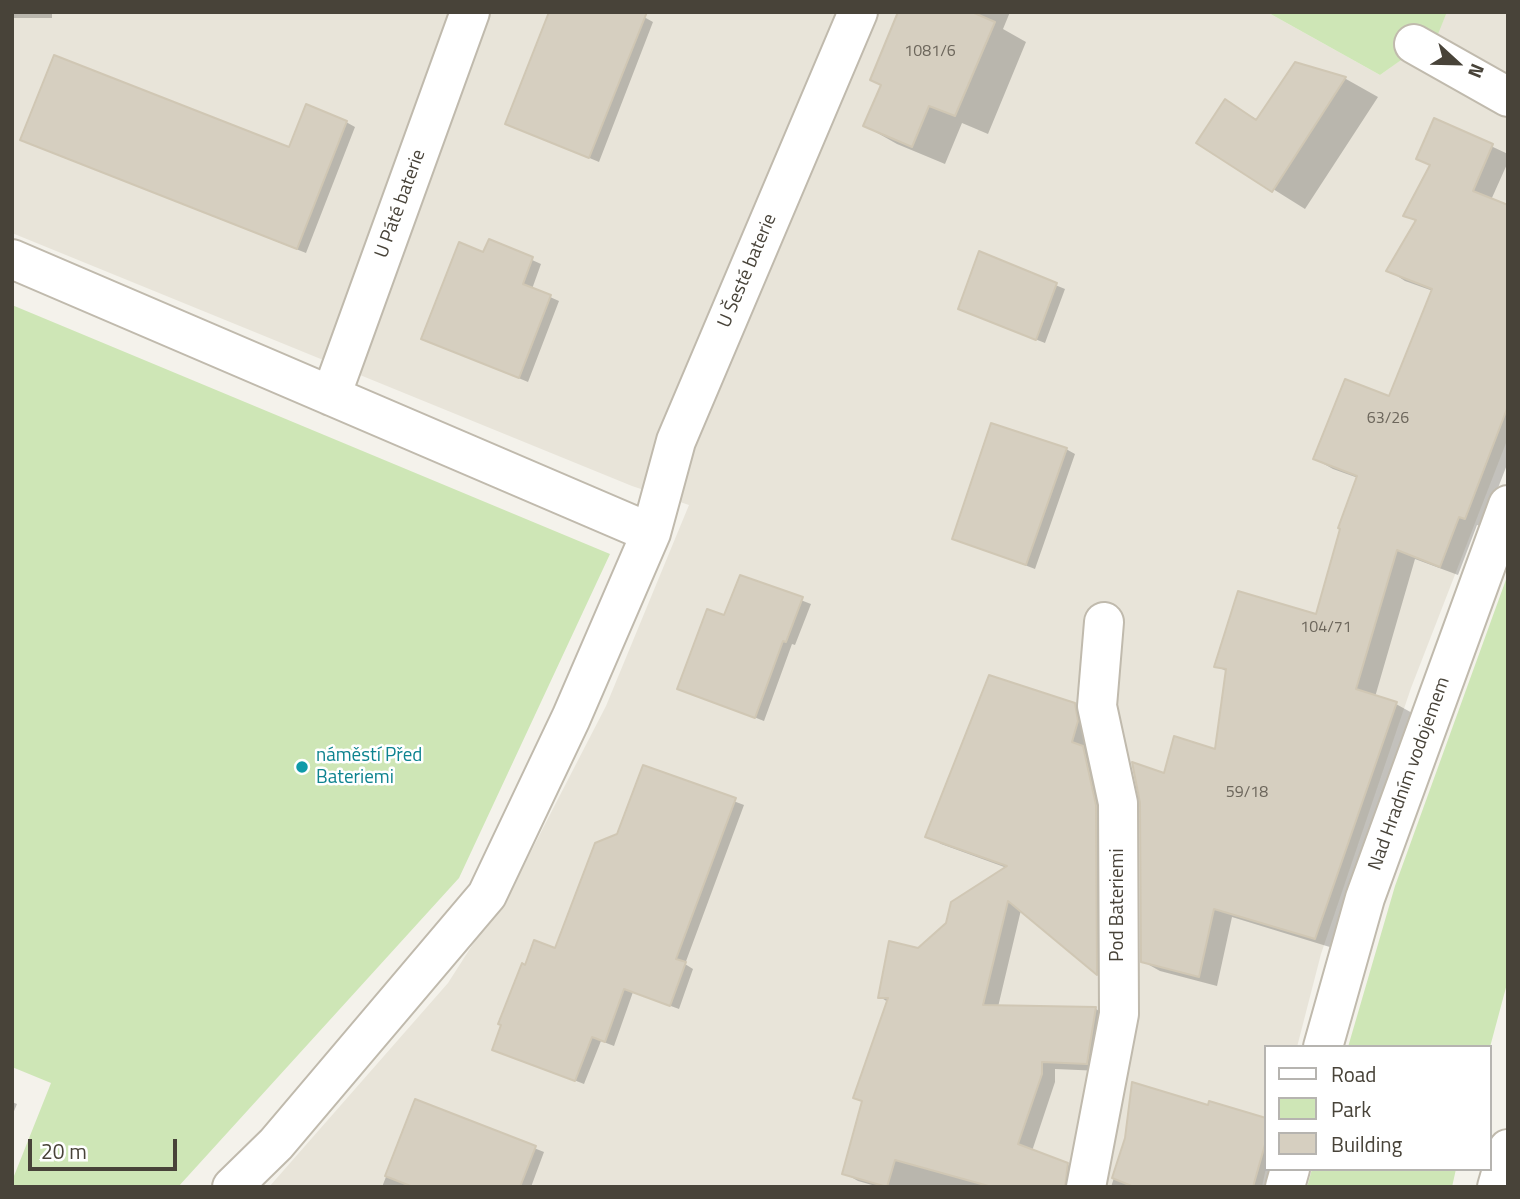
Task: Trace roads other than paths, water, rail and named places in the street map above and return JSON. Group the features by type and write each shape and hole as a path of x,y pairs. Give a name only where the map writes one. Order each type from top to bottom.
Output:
{"street":[{"name":"U Páté baterie","path":"331,396 470,12"},
{"name":"U Šesté baterie","path":"651,533 676,441 858,12"},
{"path":"1414,44 1508,97"},
{"path":"12,259 651,533 571,719 487,895 276,1144 232,1187"},
{"name":"Nad Hradním vodojemem","path":"1324,1045 1364,898 1508,505"},
{"name":"Pod Bateriemi","path":"1086,1187 1119,1014 1118,803 1097,706 1104,622"},
{"path":"1497,1187 1508,1149"}],"place":[{"name":"náměstí Před Bateriemi","path":"302,767"}]}
